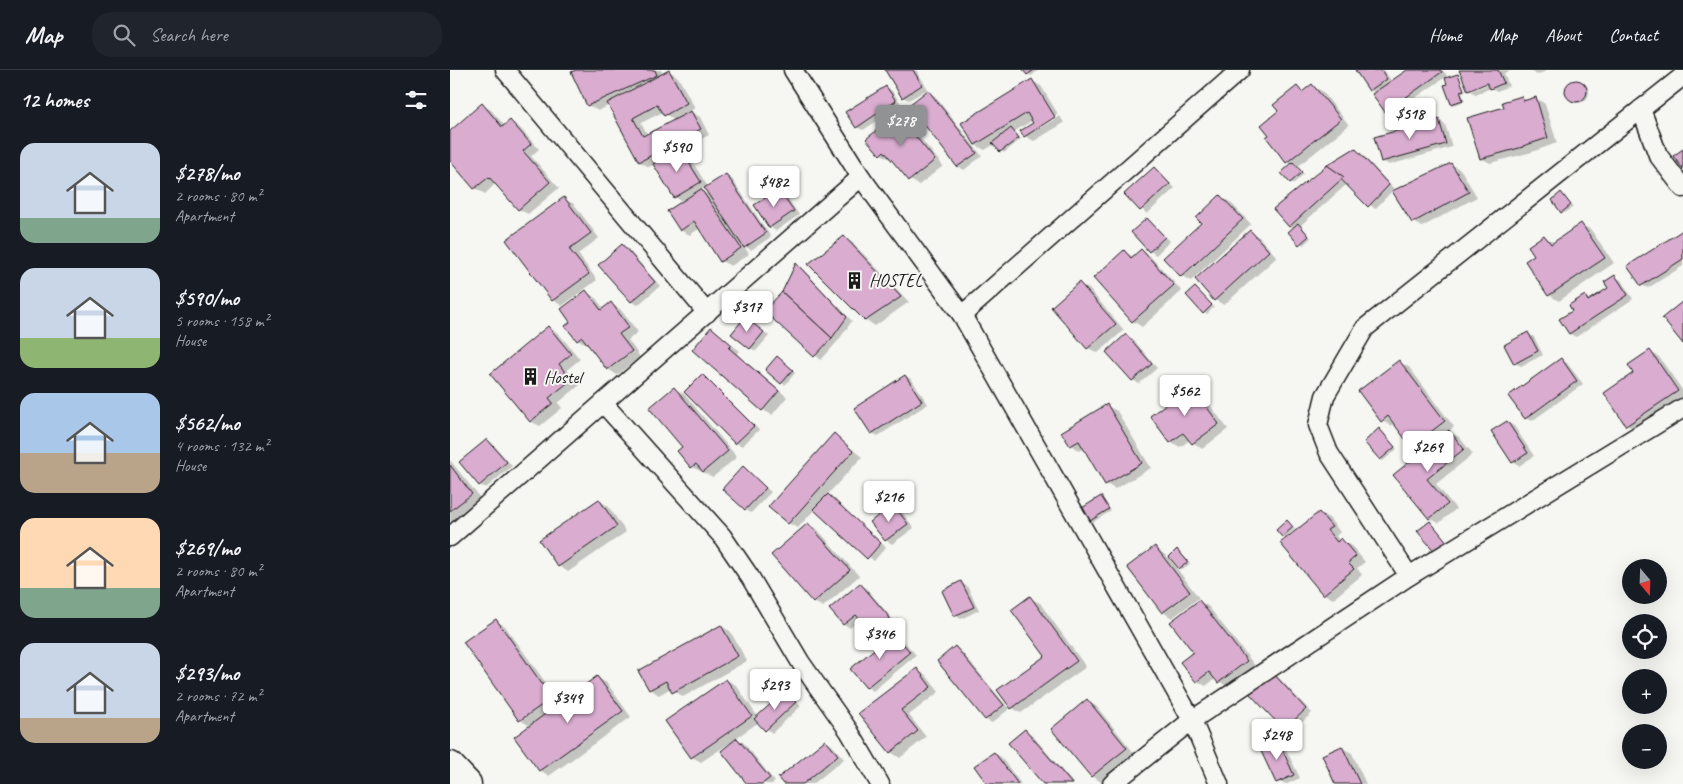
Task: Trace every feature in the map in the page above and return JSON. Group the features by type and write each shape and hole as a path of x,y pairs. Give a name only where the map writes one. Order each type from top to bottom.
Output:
{"main road":[{"path":"450,766 467,784"}],"street":[{"path":"505,70 707,313"},
{"path":"793,70 861,177 962,315 1192,720 1219,784"},
{"path":"962,315 1240,70"},
{"path":"1409,576 1328,453 1318,425 1325,396 1365,328 1683,76"},
{"path":"1641,109 1658,155 1683,188"},
{"path":"450,537 861,177"},
{"path":"603,404 722,536 750,577 801,664 849,731 880,784"},
{"path":"1112,784 1192,720 1409,576 1683,408"}],"building":[{"path":"576,70 655,70 657,75 587,106 571,72"},
{"path":"669,70 687,103 664,116 657,105 633,118 643,136 691,111 701,129 639,162 607,103"},
{"path":"885,70 913,70 922,85 902,98"},
{"path":"1023,70 1034,70 1027,75"},
{"path":"1355,70 1381,70 1387,79 1369,91"},
{"path":"1407,70 1440,70 1442,72 1385,112 1372,94"},
{"path":"1459,70 1498,70 1504,83 1490,89 1487,83 1468,91"},
{"path":"1458,74 1464,90 1460,91 1463,100 1451,104 1444,85 1447,84 1445,78"},
{"path":"1032,79 1055,117 1024,137 1020,131 1033,123 1027,113 975,145 961,123"},
{"path":"1572,80 1580,80 1587,87 1587,95 1580,102 1572,102 1565,95 1565,87"},
{"path":"1312,84 1341,119 1286,163 1266,137 1269,135 1261,125 1278,111 1273,105 1297,86 1302,92"},
{"path":"886,86 896,101 856,128 845,112"},
{"path":"928,90 977,153 957,167 909,105"},
{"path":"1522,96 1523,101 1536,97 1548,138 1480,159 1467,118 1504,107 1502,102"},
{"path":"482,103 502,127 510,120 531,144 523,151 550,182 518,210 489,177 474,189 450,161 450,131"},
{"path":"897,114 935,160 909,181 884,151 880,155 866,139"},
{"path":"1439,119 1446,144 1381,162 1374,137"},
{"path":"1011,128 1019,138 1000,152 992,143"},
{"path":"680,148 701,182 674,198 653,164"},
{"path":"1355,148 1389,185 1368,207 1327,165"},
{"path":"1683,149 1683,169 1673,156"},
{"path":"1293,162 1302,172 1290,183 1281,173"},
{"path":"1451,163 1469,192 1412,223 1392,191"},
{"path":"1327,165 1344,177 1289,227 1273,209"},
{"path":"1154,167 1170,184 1140,211 1124,194"},
{"path":"726,174 766,233 744,248 704,188"},
{"path":"701,189 741,248 720,262 694,221 680,231 667,211"},
{"path":"779,189 794,211 769,228 754,205"},
{"path":"1561,192 1571,205 1561,213 1552,200"},
{"path":"1220,195 1243,219 1181,277 1163,258 1201,223 1196,218"},
{"path":"564,197 591,233 569,249 589,274 552,301 506,240"},
{"path":"1147,218 1165,237 1149,252 1131,232"},
{"path":"1298,223 1309,236 1299,245 1288,232"},
{"path":"1581,223 1605,258 1548,296 1525,261 1534,255 1528,246 1544,235 1551,244"},
{"path":"1250,230 1269,251 1214,301 1195,279"},
{"path":"1683,230 1683,259 1641,286 1627,266"},
{"name":"HOSTEL","path":"844,236 901,297 865,321 808,264"},
{"path":"622,244 655,282 631,302 598,265"},
{"path":"1141,249 1174,285 1132,322 1093,278 1124,250 1131,258"},
{"path":"796,263 847,317 832,338 782,292"},
{"path":"1615,275 1628,295 1569,334 1559,319 1572,311 1569,305 1585,295 1588,301 1608,288 1604,282"},
{"path":"1079,282 1116,324 1087,349 1051,307"},
{"path":"1195,287 1212,305 1203,314 1186,295"},
{"path":"586,290 601,310 611,302 629,327 619,334 632,351 607,370 582,337 577,341 565,326 570,322 561,309"},
{"path":"782,292 832,338 814,357 764,311"},
{"path":"1683,301 1683,344 1662,318"},
{"path":"745,317 764,332 750,349 731,334"},
{"name":"Hostel","path":"548,326 571,354 559,364 571,380 549,398 553,403 530,422 490,374"},
{"path":"711,327 732,345 729,348 779,391 762,411 692,350"},
{"path":"1528,332 1538,351 1514,364 1504,345"},
{"path":"1126,334 1152,364 1132,381 1106,352"},
{"path":"1650,350 1678,391 1626,426 1604,393 1633,373 1628,365"},
{"path":"777,356 793,370 781,384 765,370"},
{"path":"1561,358 1577,381 1525,419 1508,396"},
{"path":"1399,360 1445,421 1411,447 1388,416 1381,422 1358,391"},
{"path":"702,374 754,426 735,444 684,392"},
{"path":"905,375 922,401 871,434 854,408"},
{"path":"1191,385 1219,424 1192,444 1183,433 1170,443 1150,416"},
{"path":"674,387 728,451 703,472 696,464 691,468 677,451 682,447 649,408"},
{"path":"1107,404 1142,463 1105,485 1079,441 1070,446 1061,432"},
{"path":"1507,421 1528,453 1512,463 1491,431"},
{"path":"1379,428 1395,447 1380,460 1364,442"},
{"path":"1449,430 1464,449 1427,479 1448,504 1429,519 1393,475"},
{"path":"834,433 853,451 788,524 768,507"},
{"path":"487,439 507,462 479,486 459,462"},
{"path":"450,465 472,494 450,511"},
{"path":"743,466 766,488 745,510 722,489"},
{"path":"828,494 881,543 867,559 813,509"},
{"path":"1101,496 1109,509 1090,521 1082,508"},
{"path":"599,499 617,526 558,567 539,540"},
{"path":"893,504 908,524 885,541 870,522"},
{"path":"1319,512 1332,527 1327,530 1337,542 1341,538 1356,556 1348,563 1354,569 1323,595 1280,543"},
{"path":"1287,520 1293,527 1282,537 1276,530"},
{"path":"1430,521 1448,543 1436,553 1417,531"},
{"path":"808,523 850,570 813,603 771,555"},
{"path":"1155,546 1190,592 1162,613 1127,567"},
{"path":"1177,549 1188,562 1179,569 1169,557"},
{"path":"961,581 974,607 954,616 942,591"},
{"path":"860,583 890,618 872,633 856,615 843,625 829,609"},
{"path":"1030,596 1077,661 1011,709 997,690 1045,656 1011,610"},
{"path":"1199,600 1247,661 1218,683 1209,672 1196,682 1180,662 1193,652 1170,622"},
{"path":"496,619 552,698 519,721 463,642"},
{"path":"721,625 738,656 672,693 666,681 649,690 638,671"},
{"path":"894,633 910,652 866,688 850,669"},
{"path":"955,646 1004,705 985,720 937,661"},
{"path":"917,668 931,687 901,710 918,731 890,753 858,713"},
{"path":"1272,672 1306,709 1284,730 1249,693"},
{"path":"597,676 623,711 539,771 514,737"},
{"path":"726,679 752,716 691,758 665,721"},
{"path":"785,691 796,702 765,731 754,719"},
{"path":"1087,699 1127,748 1091,777 1051,729"},
{"path":"1025,729 1072,784 1043,784 1008,743"},
{"path":"737,738 770,778 762,784 747,784 721,751"},
{"path":"1277,738 1294,775 1276,783 1259,747"},
{"path":"825,740 838,755 803,784 783,784 778,778"},
{"path":"1342,746 1360,784 1335,784 1322,755"},
{"path":"994,752 1018,784 987,784 974,766"}],"place":[{"name":"HOSTEL","path":"855,280"},
{"name":"Hostel","path":"530,377"}]}
